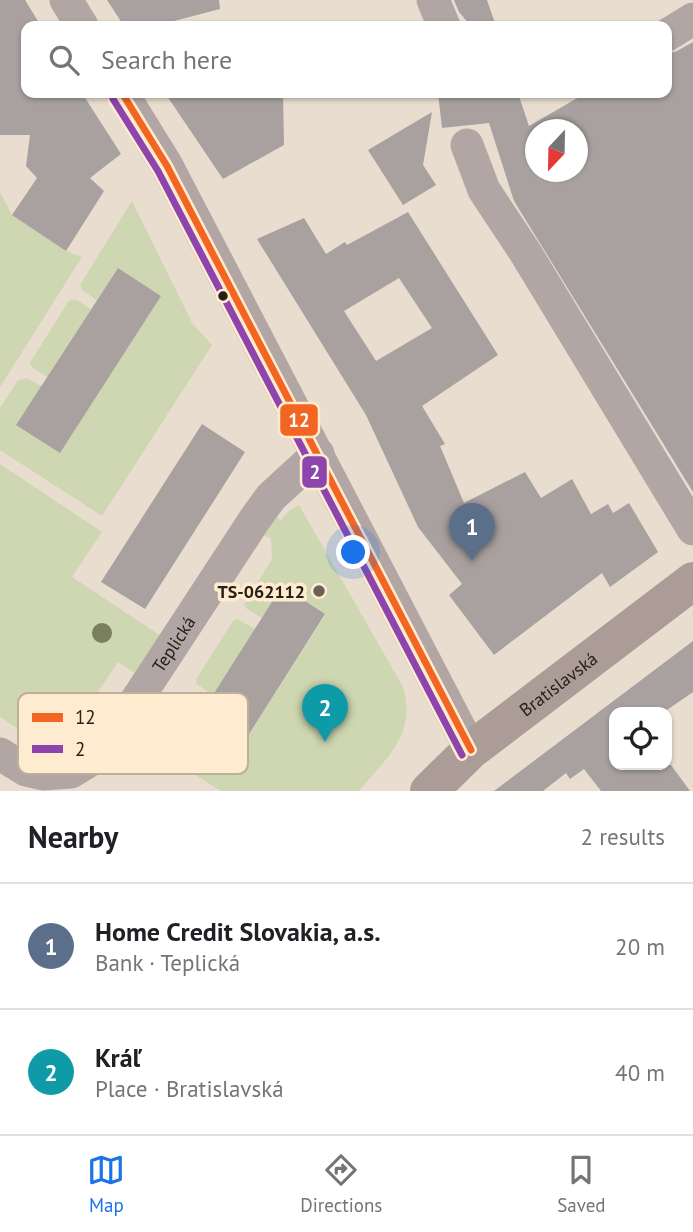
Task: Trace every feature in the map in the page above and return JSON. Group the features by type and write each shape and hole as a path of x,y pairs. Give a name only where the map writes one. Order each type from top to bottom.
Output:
{"main road":[{"name":"Bratislavská","path":"429,791 471,750 693,581"}],"street":[{"path":"66,0 79,21"},
{"path":"433,0 442,21"},
{"path":"672,32 693,19"},
{"path":"125,98 167,166 471,750"},
{"path":"467,145 484,190 525,252 693,529"},
{"name":"Teplická","path":"141,693 271,497 318,454"},
{"name":"Teplická","path":"0,754 18,765"}],"green space":[{"path":"0,192 12,215 66,251 82,257 0,387"},
{"path":"132,201 192,323 212,345 102,516 0,450 0,408 18,380 27,378 41,386 161,296 118,268 97,300 83,291 80,285"},
{"path":"71,300 77,300 91,309 47,377 30,363"},
{"path":"0,464 102,532 72,577 161,636 136,674 118,662 97,693 18,693 17,728 0,717"},
{"path":"299,505 403,687 406,719 396,745 359,791 221,791 194,774 248,774 248,736 325,615 282,587 262,618 244,605 272,559 271,538 259,534 273,514 281,520"},
{"path":"237,619 255,629 215,693 209,693 196,683 197,678 233,621"}],"building":[{"path":"0,0 25,0 38,21 21,21 21,98 85,98 121,154 90,178 104,191 66,251 12,215 37,178 26,166 30,135 0,135"},
{"path":"107,0 219,0 220,9 174,21 121,21"},
{"path":"454,0 487,0 494,21 467,21"},
{"path":"693,42 693,492 514,201 489,123 442,128 439,98 520,98 527,119 525,182 588,182 588,119 541,119 577,98 672,98 672,52"},
{"path":"168,98 283,98 284,145 223,179"},
{"path":"432,112 423,165 436,185 403,205 368,150"},
{"path":"408,212 498,355 422,406 445,444 440,446 464,503 525,472 541,498 572,479 591,514 608,504 613,513 629,503 658,552 610,587 602,573 494,655 449,595 462,584 418,527 366,415 257,239 304,218 326,254 345,242 347,245","holes":["399,278 432,328 376,361 344,311"]},
{"path":"118,268 161,296 60,453 16,425"},
{"path":"202,424 245,452 145,609 101,582"},
{"path":"282,586 325,614 248,736 248,693 214,693"},
{"path":"693,641 693,692 671,707 609,707 609,770 672,770 672,766 690,791 601,791 584,769 570,779 566,773 543,791 494,791"}],"transit line":[{"name":"12","path":"125,98 167,166 471,750"},
{"name":"2","path":"113,99 158,171 462,755"}],"place":[{"name":"Home Credit Slovakia, a.s.","path":"472,561"},
{"name":"TS-062112","path":"319,591"},
{"name":"Kráľ","path":"325,742"}]}
